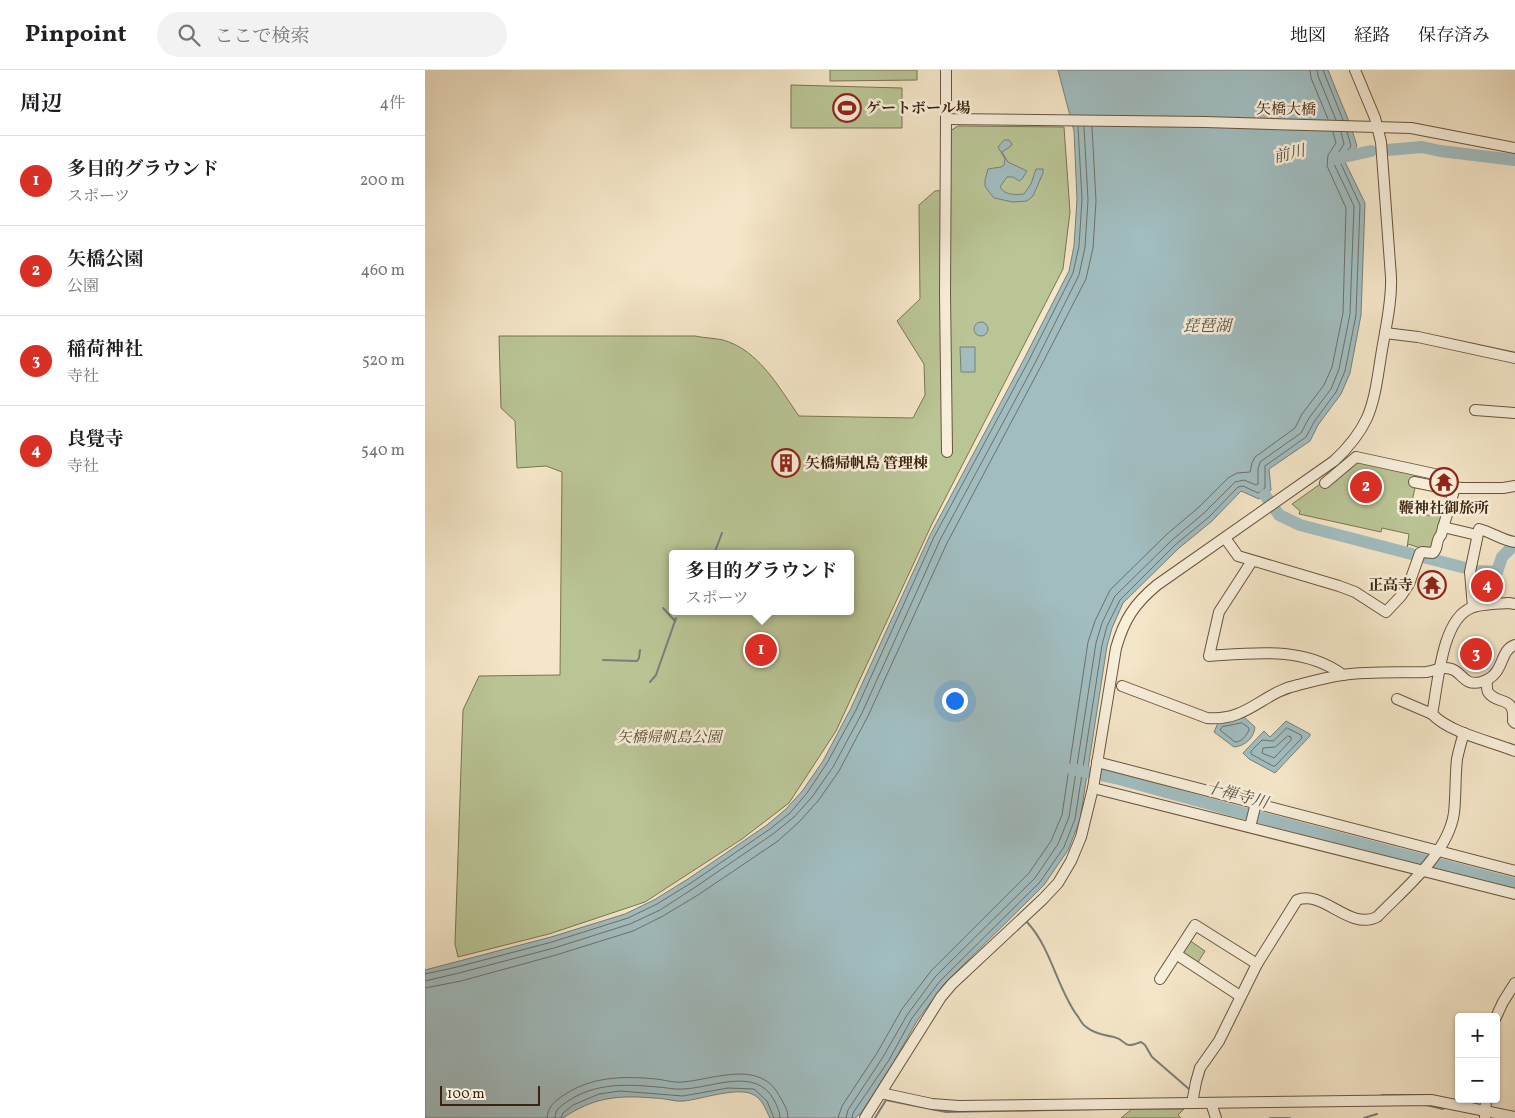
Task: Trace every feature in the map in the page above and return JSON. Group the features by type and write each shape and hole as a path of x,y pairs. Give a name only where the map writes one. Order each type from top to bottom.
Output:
{"street":[{"path":"946,70 945,294 947,452"},
{"path":"865,1118 941,997 1043,899 1057,883 1071,861 1081,837 1093,787 1116,648 1121,630 1131,611 1157,585 1334,461 1355,438 1366,420 1373,400 1385,333 1391,277 1381,142 1378,126 1355,70"},
{"name":"矢橋大橋","path":"946,119 1378,126 1411,128 1515,148"},
{"path":"1426,121 1430,124 1515,142"},
{"path":"1385,333 1410,335 1515,358"},
{"path":"1475,410 1515,413"},
{"path":"1325,483 1357,457 1439,475 1454,489"},
{"path":"1414,482 1454,489 1515,486"},
{"path":"1225,538 1238,556 1355,592 1386,612 1409,584 1422,552 1433,553 1436,551 1437,539 1441,535 1454,489"},
{"path":"1443,527 1477,535"},
{"path":"1473,607 1470,570 1479,529 1493,532 1515,542"},
{"path":"1252,561 1219,612 1209,656 1267,652 1285,653 1325,664 1343,675"},
{"path":"1432,714 1445,645 1450,629 1459,616 1473,607 1515,604"},
{"path":"1123,686 1207,718 1218,719 1241,714 1278,692 1295,685 1343,675 1392,671 1428,672 1441,668 1455,670 1467,682 1487,680 1496,673 1508,649 1515,644"},
{"path":"1487,680 1487,690 1489,693 1508,702 1513,707 1515,713 1513,721 1515,723"},
{"path":"1397,699 1432,714 1464,733 1515,751"},
{"path":"1193,1103 1200,1068 1219,1041 1257,964 1297,900 1308,897 1359,920 1370,921 1377,917 1438,852 1454,814 1458,757 1464,733"},
{"path":"1097,763 1515,871"},
{"path":"1093,787 1515,894"},
{"path":"1250,826 1255,805"},
{"path":"1160,979 1195,925 1257,964"},
{"path":"1176,954 1240,996"},
{"path":"1498,1013 1515,983"},
{"path":"881,1093 932,1104 959,1106 1431,1100 1485,1115 1515,1117"},
{"path":"1211,1103 1216,1118"}],"green space":[{"path":"830,70 917,70 917,80 830,81"},
{"name":"ゲートボール場","path":"791,85 902,88 902,128 791,128"},
{"name":"矢橋帰帆島公園","path":"958,126 1064,127 1070,212 1063,269 931,526 836,731 789,803 742,839 645,902 549,934 458,957 455,944 463,710 479,676 560,675 562,472 546,466 517,468 515,421 501,408 499,336 695,336 723,340 736,345 758,361 776,382 799,416 913,418 925,395 924,364 897,321 920,299 919,205 935,191 950,190 950,131"},
{"path":"1355,455 1419,470 1410,510 1431,516 1432,513 1444,516 1435,546 1427,550 1408,544 1407,548 1409,534 1382,528 1381,532 1299,514 1300,511 1292,504 1340,470"},
{"path":"1189,940 1205,951 1197,964 1183,954 1183,948"},
{"path":"1132,1109 1184,1109 1178,1115 1181,1118 1121,1118"}],"water":[{"name":"琵琶湖","path":"1058,70 1328,70 1357,146 1345,162 1365,203 1361,315 1350,373 1341,394 1318,425 1310,441 1269,469 1271,490 1259,499 1241,491 1212,521 1179,548 1123,603 1112,628 1107,646 1080,820 1068,850 1044,885 944,984 917,1021 861,1113 855,1118 770,1118 758,1098 745,1092 737,1092 684,1101 618,1097 585,1106 563,1118 425,1118 425,970 551,937 625,914 654,900 767,825 786,809 803,790 823,761 851,708 930,535 1069,271 1074,246 1077,199 1074,131"},
{"path":"1004,140 1009,140 1012,144 1002,152 1008,162 1027,171 1019,181 1013,177 1007,177 1000,187 1004,192 1024,194 1031,184 1036,169 1043,169 1033,196 1027,201 1013,202 994,198 985,186 988,169 1004,165 1005,159 998,147"},
{"path":"978,322 984,322 988,329 984,336 978,336 974,332 974,326"},
{"path":"960,347 975,347 975,372 961,372"},
{"path":"1244,717 1255,727 1251,738 1242,745 1234,747 1214,732 1218,723"},
{"path":"1286,721 1310,734 1310,736 1275,773 1249,759 1243,753 1264,731 1270,737"}],"waterway":[{"name":"前川","path":"1387,150 1422,147 1515,160"},
{"name":"前川","path":"1335,159 1371,151"},
{"path":"1265,495 1279,515 1300,525 1477,571 1497,572 1502,557 1515,544"},
{"path":"716,550 722,533"},
{"path":"663,608 669,614"},
{"path":"669,615 675,621 676,618"},
{"path":"650,682 656,675 675,621"},
{"path":"603,660 637,661 640,650"},
{"name":"十禅寺川","path":"1072,769 1119,779 1515,884"},
{"path":"1027,922 1042,943 1069,1003 1084,1025 1095,1032 1118,1038 1127,1045 1141,1042 1152,1057 1189,1089"},
{"path":"1382,1095 1432,1095"},
{"path":"1365,1096 1372,1096"},
{"path":"875,1118 886,1100 946,1112 1101,1109"},
{"path":"1426,1105 1443,1109"},
{"path":"1364,1118 1377,1114"},
{"path":"1270,1118 1290,1118"}],"place":[{"name":"ゲートボール場","path":"847,108"},
{"name":"矢橋帰帆島 管理棟","path":"786,463"},
{"name":"鞭神社御旅所","path":"1444,482"},
{"name":"矢橋公園","path":"1366,487"},
{"name":"正高寺","path":"1432,585"},
{"name":"良覺寺","path":"1487,586"},
{"name":"多目的グラウンド","path":"761,650"},
{"name":"稲荷神社","path":"1476,654"}]}
